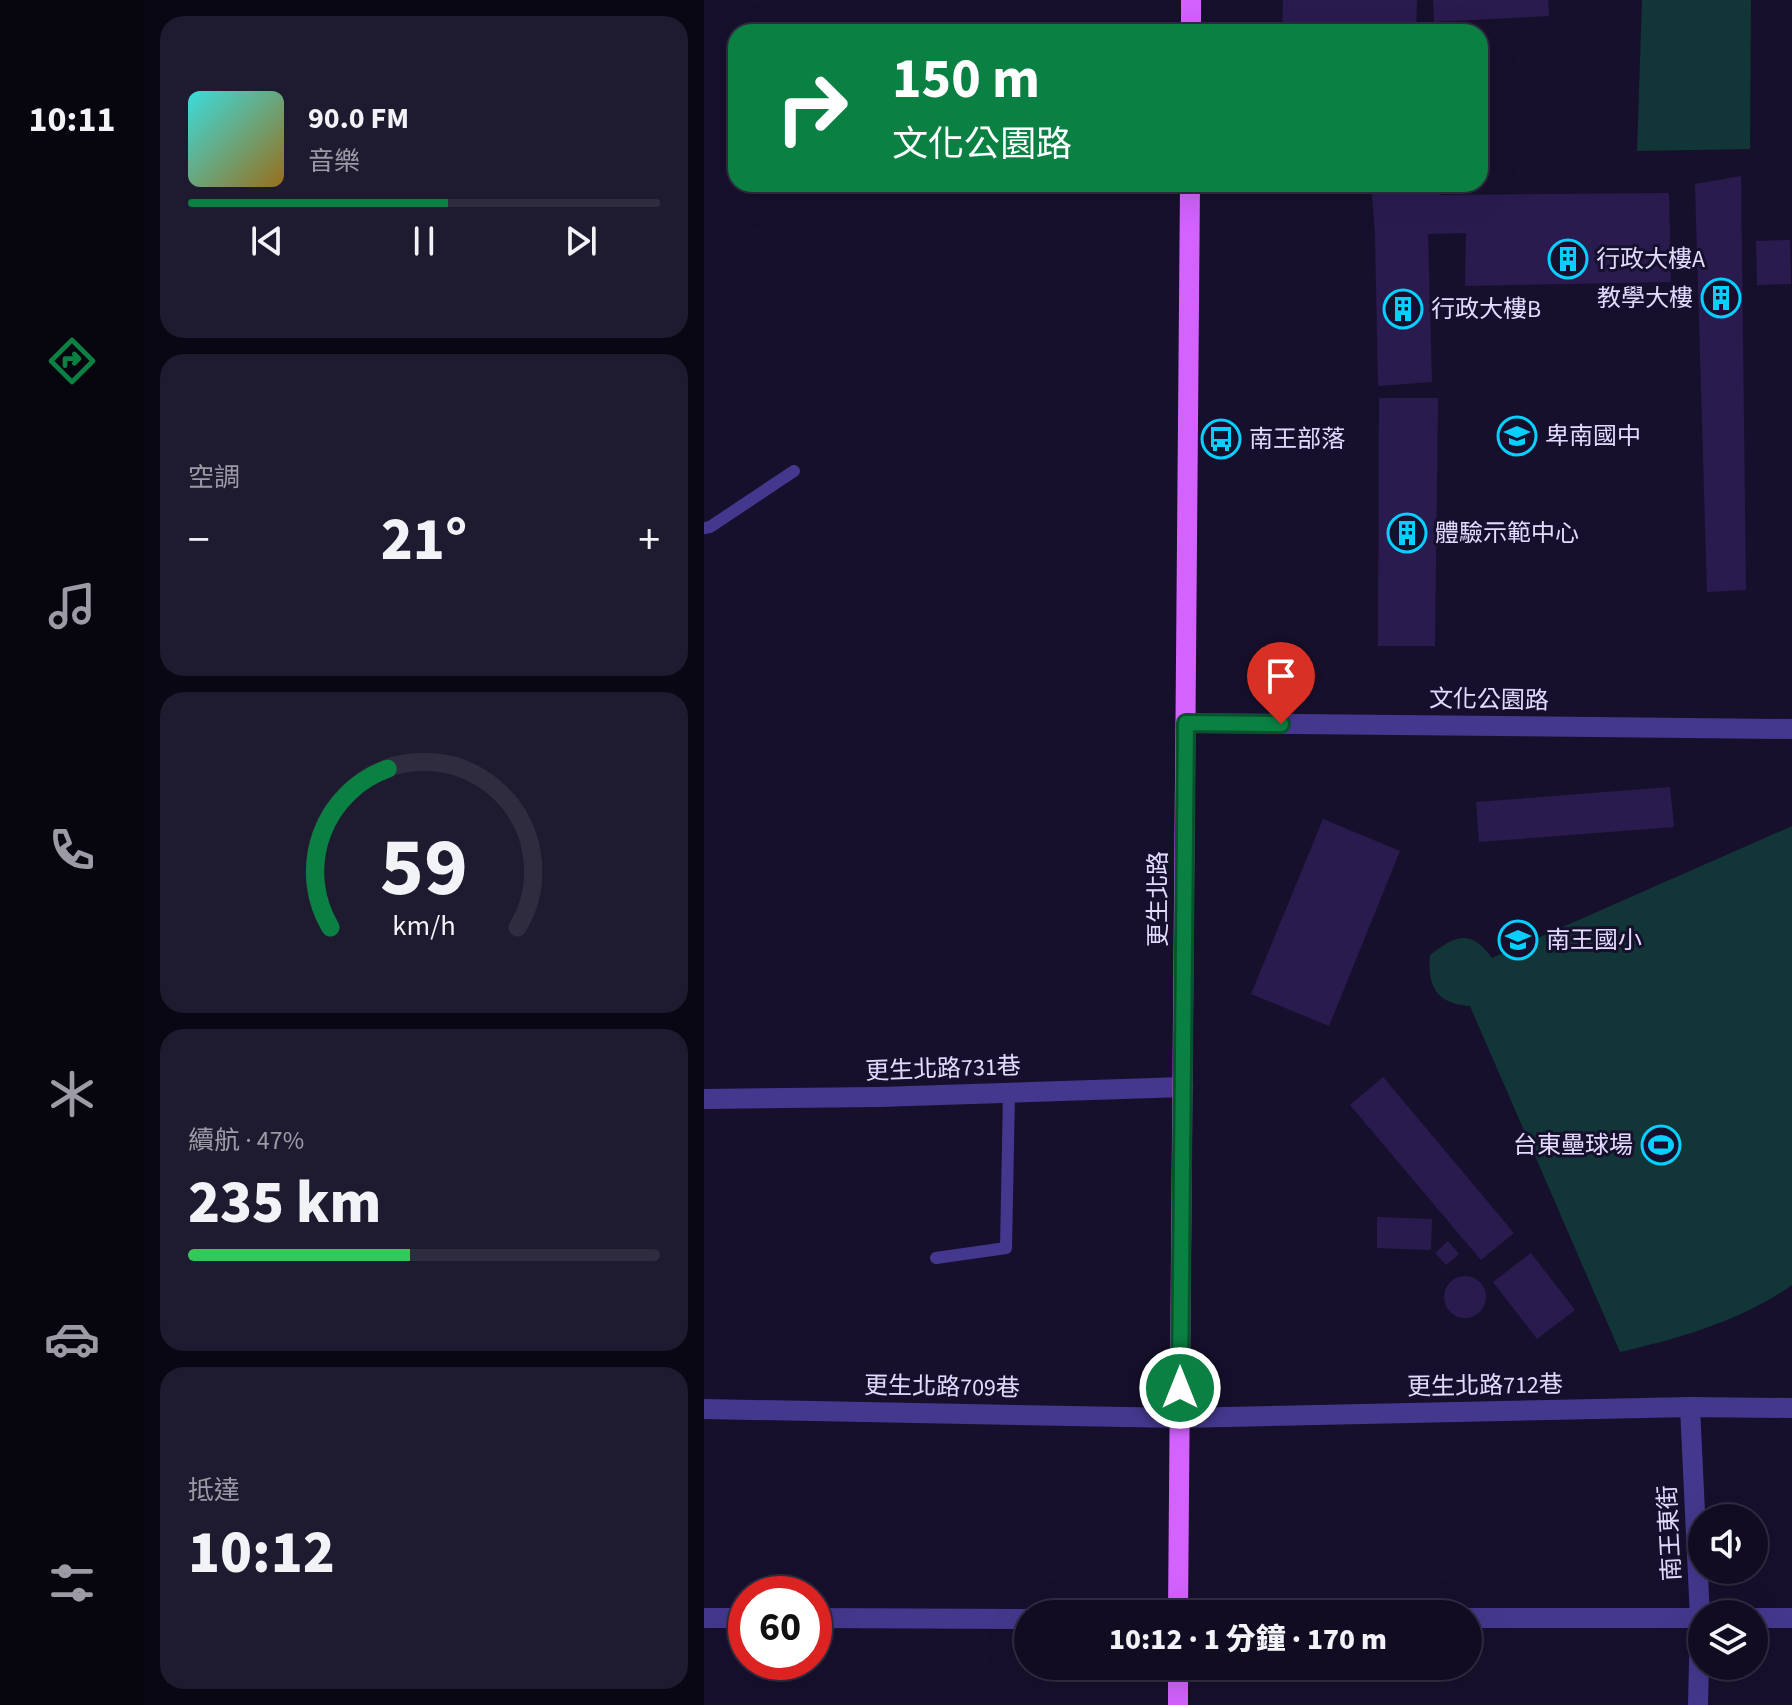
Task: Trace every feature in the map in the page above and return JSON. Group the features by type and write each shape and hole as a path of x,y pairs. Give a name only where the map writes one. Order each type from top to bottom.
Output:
{"main road":[{"path":"1191,0 1191,24"},
{"name":"更生北路","path":"1178,1600 1190,192"},
{"path":"1178,1680 1178,1705"}],"street":[{"name":"文化公園路","path":"1186,723 1792,729"},
{"name":"更生北路731巷","path":"704,1099 1183,1087"},
{"name":"更生北路712巷","path":"1180,1418 1690,1407 1792,1408"},
{"name":"南王東街","path":"1690,1407 1700,1600"},
{"name":"更生北路709巷","path":"704,1409 1180,1418"},
{"path":"704,1618 728,1618"},
{"path":"832,1618 1014,1619"},
{"path":"1482,1618 1688,1618"},
{"path":"1768,1618 1792,1618"},
{"name":"南王東街","path":"1698,1705 1699,1680"}],"lane":[{"path":"704,528 794,471"},
{"path":"936,1258 1006,1248 1009,1093"}],"green space":[{"path":"1642,0 1751,0 1750,149 1637,151"},
{"name":"台東壘球場","path":"1792,826 1792,1285 1753,1308 1709,1327 1620,1352 1470,1006 1449,1002 1436,992 1430,976 1430,955 1448,943 1463,938 1477,942 1492,958"}],"building":[{"path":"1283,0 1417,0 1416,24 1282,24"},
{"path":"1433,0 1548,0 1549,16 1434,22"},
{"name":"教學大樓","path":"1741,176 1746,590 1707,592 1695,184"},
{"name":"行政大樓A","path":"1372,192 1440,192 1440,195 1669,193 1671,282 1465,286 1466,233 1428,234 1432,382 1378,386"},
{"path":"1790,240 1791,284 1757,285 1756,241"},
{"name":"體驗示範中心","path":"1379,398 1438,398 1435,646 1378,646"},
{"path":"1670,787 1674,827 1479,842 1476,802"},
{"path":"1323,819 1400,851 1329,1026 1251,994"},
{"path":"1383,1077 1514,1233 1481,1260 1350,1105"},
{"path":"1377,1217 1432,1219 1431,1250 1377,1248"},
{"path":"1448,1241 1459,1254 1446,1265 1435,1253"},
{"path":"1531,1253 1575,1310 1537,1339 1493,1282"},
{"path":"1465,1276 1480,1282 1486,1297 1480,1312 1465,1318 1450,1312 1444,1297 1450,1282"}],"place":[{"name":"行政大樓A","path":"1568,259"},
{"name":"教學大樓","path":"1721,298"},
{"name":"行政大樓B","path":"1403,309"},
{"name":"卑南國中","path":"1517,436"},
{"name":"南王部落","path":"1221,439"},
{"name":"體驗示範中心","path":"1407,533"},
{"name":"南王國小","path":"1518,940"},
{"name":"台東壘球場","path":"1661,1145"}],"route":[{"path":"1180,1388 1186,723 1281,724"}]}
